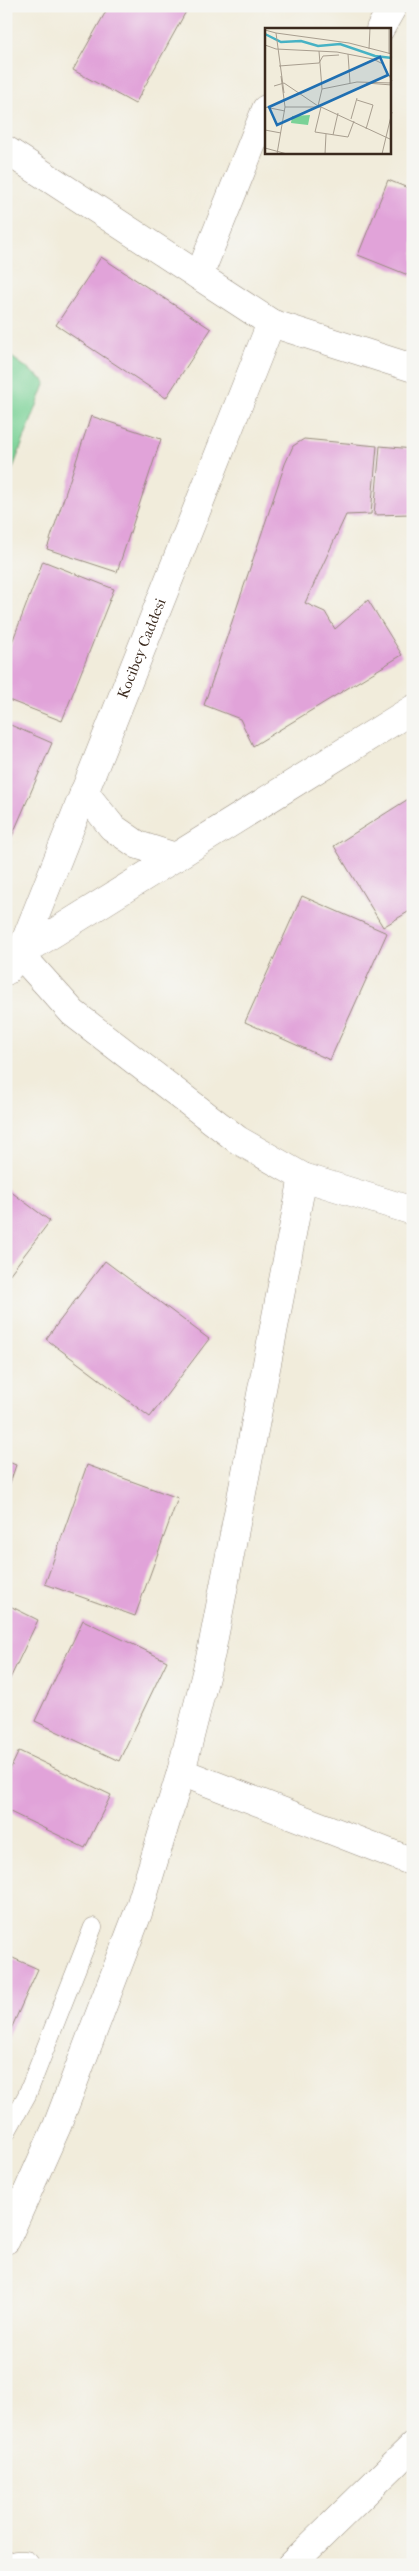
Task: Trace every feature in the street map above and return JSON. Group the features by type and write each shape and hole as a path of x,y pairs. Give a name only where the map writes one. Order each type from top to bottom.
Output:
{"street":[{"path":"381,28 393,6"},
{"path":"199,276 265,111"},
{"path":"6,150 272,323 413,368"},
{"name":"Kocibey Caddesi","path":"13,962 84,792 272,323"},
{"path":"413,709 176,857 13,962 81,1019 238,1140 303,1177 413,1211"},
{"path":"84,792 118,832 138,845 176,857"},
{"path":"6,2240 57,2126 138,1913 181,1772 211,1653 303,1177"},
{"path":"181,1772 413,1862"},
{"path":"291,2565 413,2446"},
{"path":"16,2565 25,2565"}],"lane":[{"path":"6,2133 27,2095 93,1927"}],"green space":[{"path":"6,353 46,382 6,486"}],"building":[{"path":"109,6 189,6 135,104 73,70"},
{"path":"388,180 413,190 413,277 358,255"},
{"path":"101,257 211,329 166,398 56,325"},
{"path":"91,416 161,439 117,572 47,549"},
{"path":"304,439 377,446 371,514 346,515 305,603 325,612 335,629 368,600 402,655 253,746 240,719 204,705 285,464 293,446"},
{"path":"380,446 413,449 413,518 411,514 374,515"},
{"path":"43,561 114,589 62,721 6,699 6,658"},
{"path":"6,723 52,743 6,850"},
{"path":"413,796 413,909 383,927 334,846"},
{"path":"302,896 387,933 330,1060 245,1022"},
{"path":"6,1188 50,1221 6,1279"},
{"path":"105,1261 209,1339 150,1417 46,1339"},
{"path":"6,1461 16,1465 7,1492 6,1492"},
{"path":"87,1465 178,1498 135,1616 45,1584"},
{"path":"6,1604 38,1620 6,1687"},
{"path":"83,1620 167,1661 119,1761 35,1721"},
{"path":"19,1751 111,1795 85,1848 6,1810 6,1778"},
{"path":"6,1955 38,1969 6,2040"}]}
